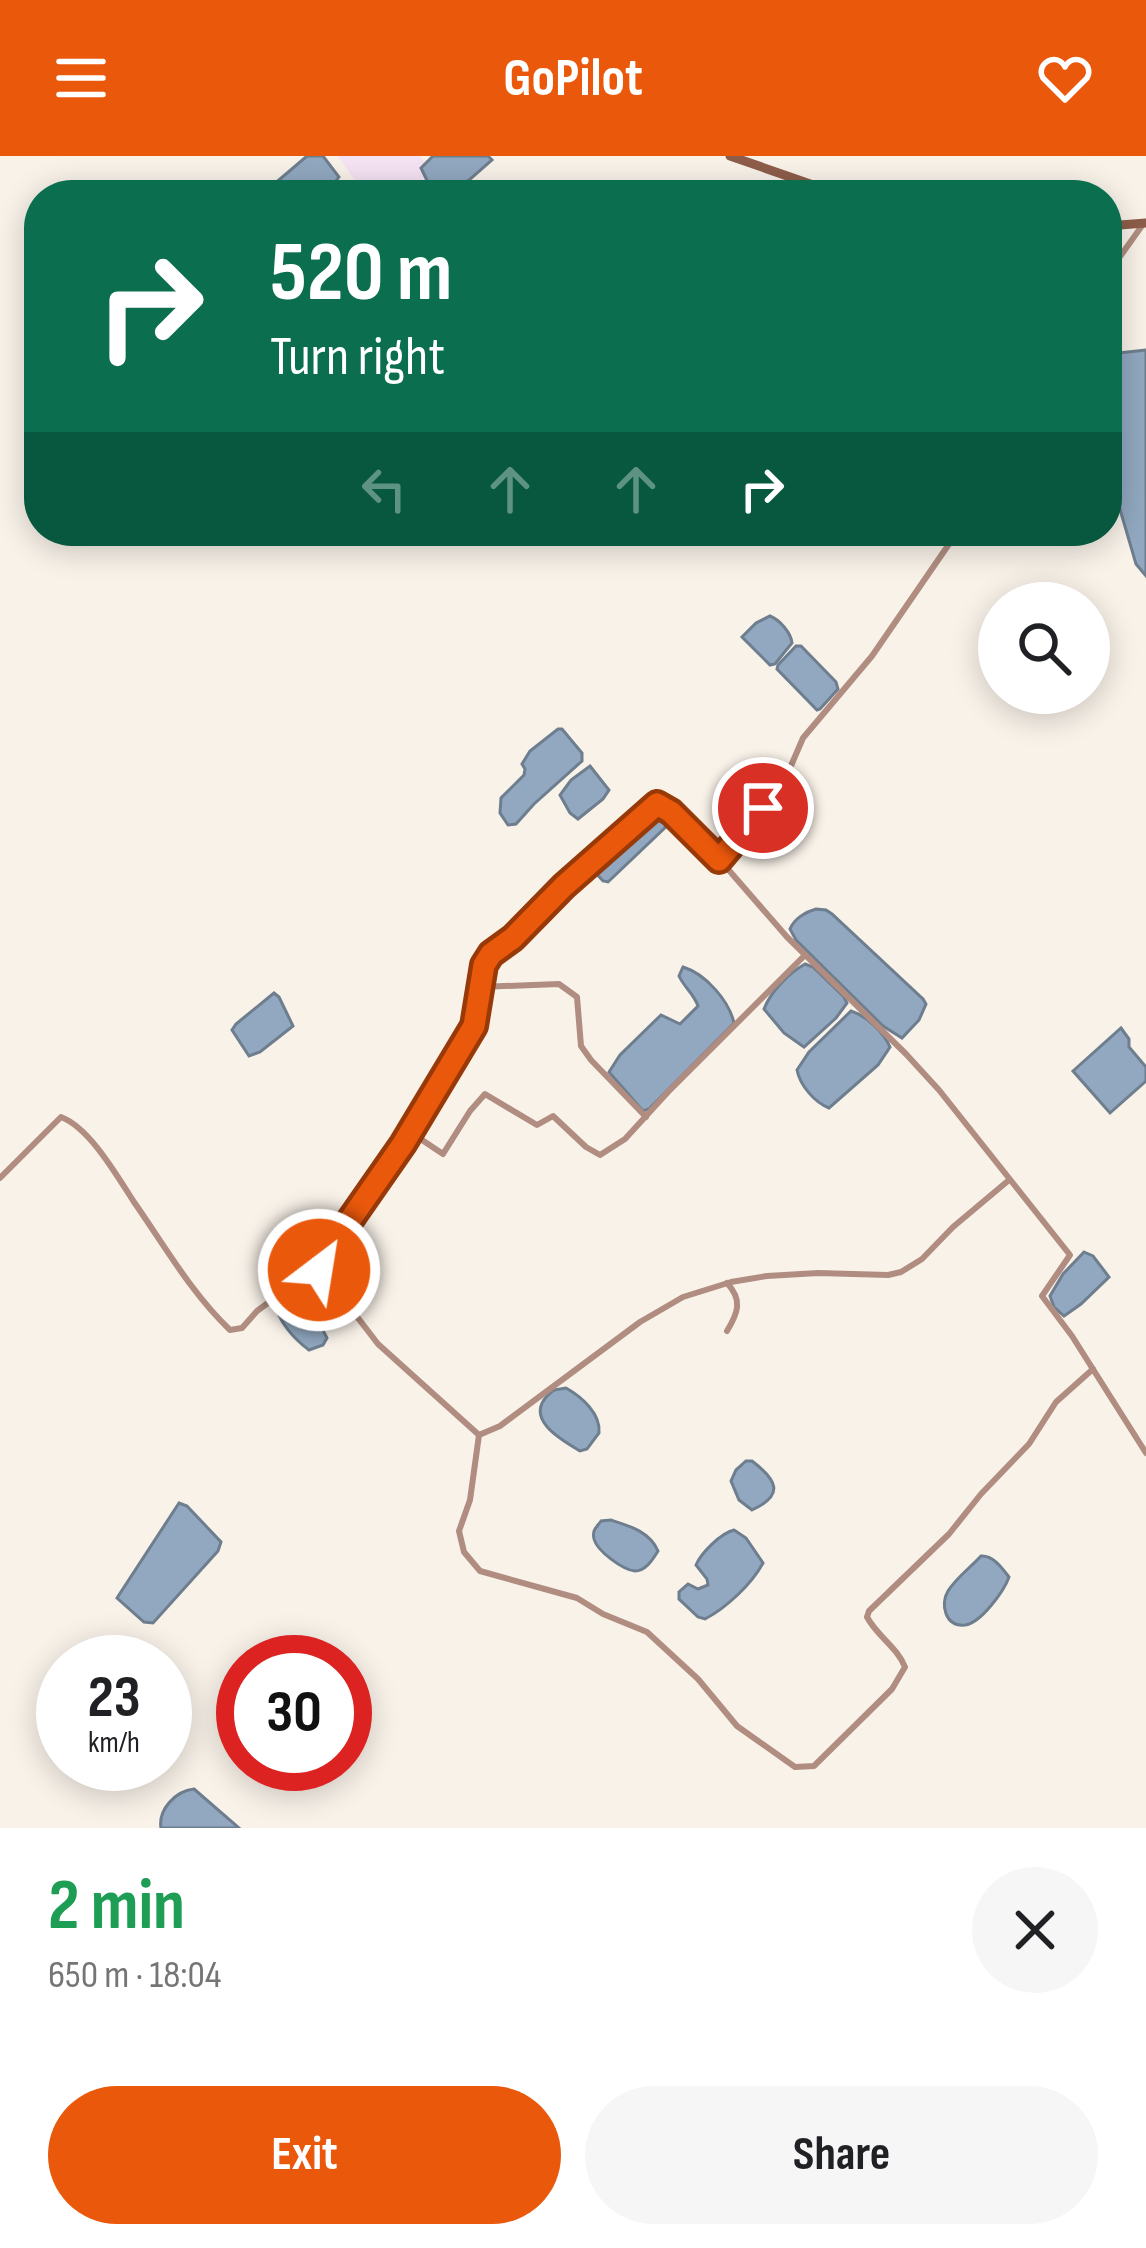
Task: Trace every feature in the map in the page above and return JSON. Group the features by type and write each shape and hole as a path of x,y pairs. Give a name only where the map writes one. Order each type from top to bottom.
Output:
{"main road":[{"path":"730,156 799,180"}],"street":[{"path":"1122,254 1145,223"},
{"path":"719,860 784,782 803,738 872,656 948,546"},
{"path":"0,1178 61,1118 68,1119 107,1162 218,1318 230,1330 242,1328 257,1311 318,1266 410,1132 474,1026 484,965 491,954 657,804 719,860 939,1090 1070,1256 1042,1297 1146,1453"},
{"path":"410,1132 443,1154 485,1094 537,1125 553,1116 600,1155 626,1139 805,955"},
{"path":"480,987 559,984 577,997 581,1046 646,1117"},
{"path":"479,1435 500,1426 640,1322 683,1297 727,1283 793,1274 901,1272 922,1259 1009,1180"},
{"path":"318,1266 378,1344 479,1435"},
{"path":"727,1283 739,1307 727,1331"},
{"path":"479,1435 470,1500 459,1531 464,1552 480,1571 577,1598 646,1632 698,1679 737,1726 795,1767 814,1766 892,1689 905,1667 872,1626 869,1610 949,1534 1029,1444 1056,1402 1094,1370"}],"shaded area":[{"path":"338,156 420,156 437,180 355,180"}],"water":[{"path":"307,156 323,156 339,177 336,180 279,180"},
{"path":"433,156 488,156 492,160 469,180 427,180 421,168"},
{"path":"1146,350 1146,576 1136,564 1122,516 1122,353"},
{"path":"770,616 784,627 792,643 770,665 742,637"},
{"path":"796,646 836,682 838,689 820,709 777,669"},
{"path":"558,729 582,753 582,761 516,824 508,825 500,813 501,798 524,775 522,764 530,751"},
{"path":"590,766 609,790 578,819 560,795"},
{"path":"660,808 672,821 608,882 603,881 593,870 595,862"},
{"path":"816,909 832,914 923,999 926,1004 919,1020 902,1038 883,1026 796,940 792,925"},
{"path":"805,964 847,1003 804,1047 784,1033 764,1009 781,983"},
{"path":"683,967 715,989 734,1023 643,1111 609,1072 661,1015 680,1024 698,1006 679,976"},
{"path":"274,993 293,1026 249,1056 232,1030"},
{"path":"851,1011 874,1026 890,1047 878,1065 829,1108 808,1092 797,1070"},
{"path":"1121,1028 1146,1067 1146,1081 1110,1113 1073,1071"},
{"path":"1084,1252 1109,1277 1064,1316 1050,1296"},
{"path":"286,1296 300,1302 315,1318 327,1338 323,1345 309,1350 288,1329 275,1303"},
{"path":"566,1388 589,1407 599,1426 587,1449 580,1451 548,1428 540,1413 547,1396"},
{"path":"746,1461 761,1468 774,1487 769,1499 752,1510 739,1500 731,1481"},
{"path":"179,1503 221,1542 153,1623 144,1622 117,1598"},
{"path":"601,1521 639,1531 654,1544 658,1551 646,1567 635,1571 624,1567 596,1544 595,1529"},
{"path":"734,1530 746,1538 763,1563 730,1602 705,1619 698,1617 679,1599 679,1592 688,1584 698,1589 708,1585 696,1565 712,1544"},
{"path":"981,1556 993,1560 1009,1577 985,1613 958,1625 946,1614 946,1596"},
{"path":"192,1790 239,1828 161,1828 169,1802"}],"route":[{"path":"319,1270 474,1026 484,965 491,954 657,804 719,860 763,808"}]}
